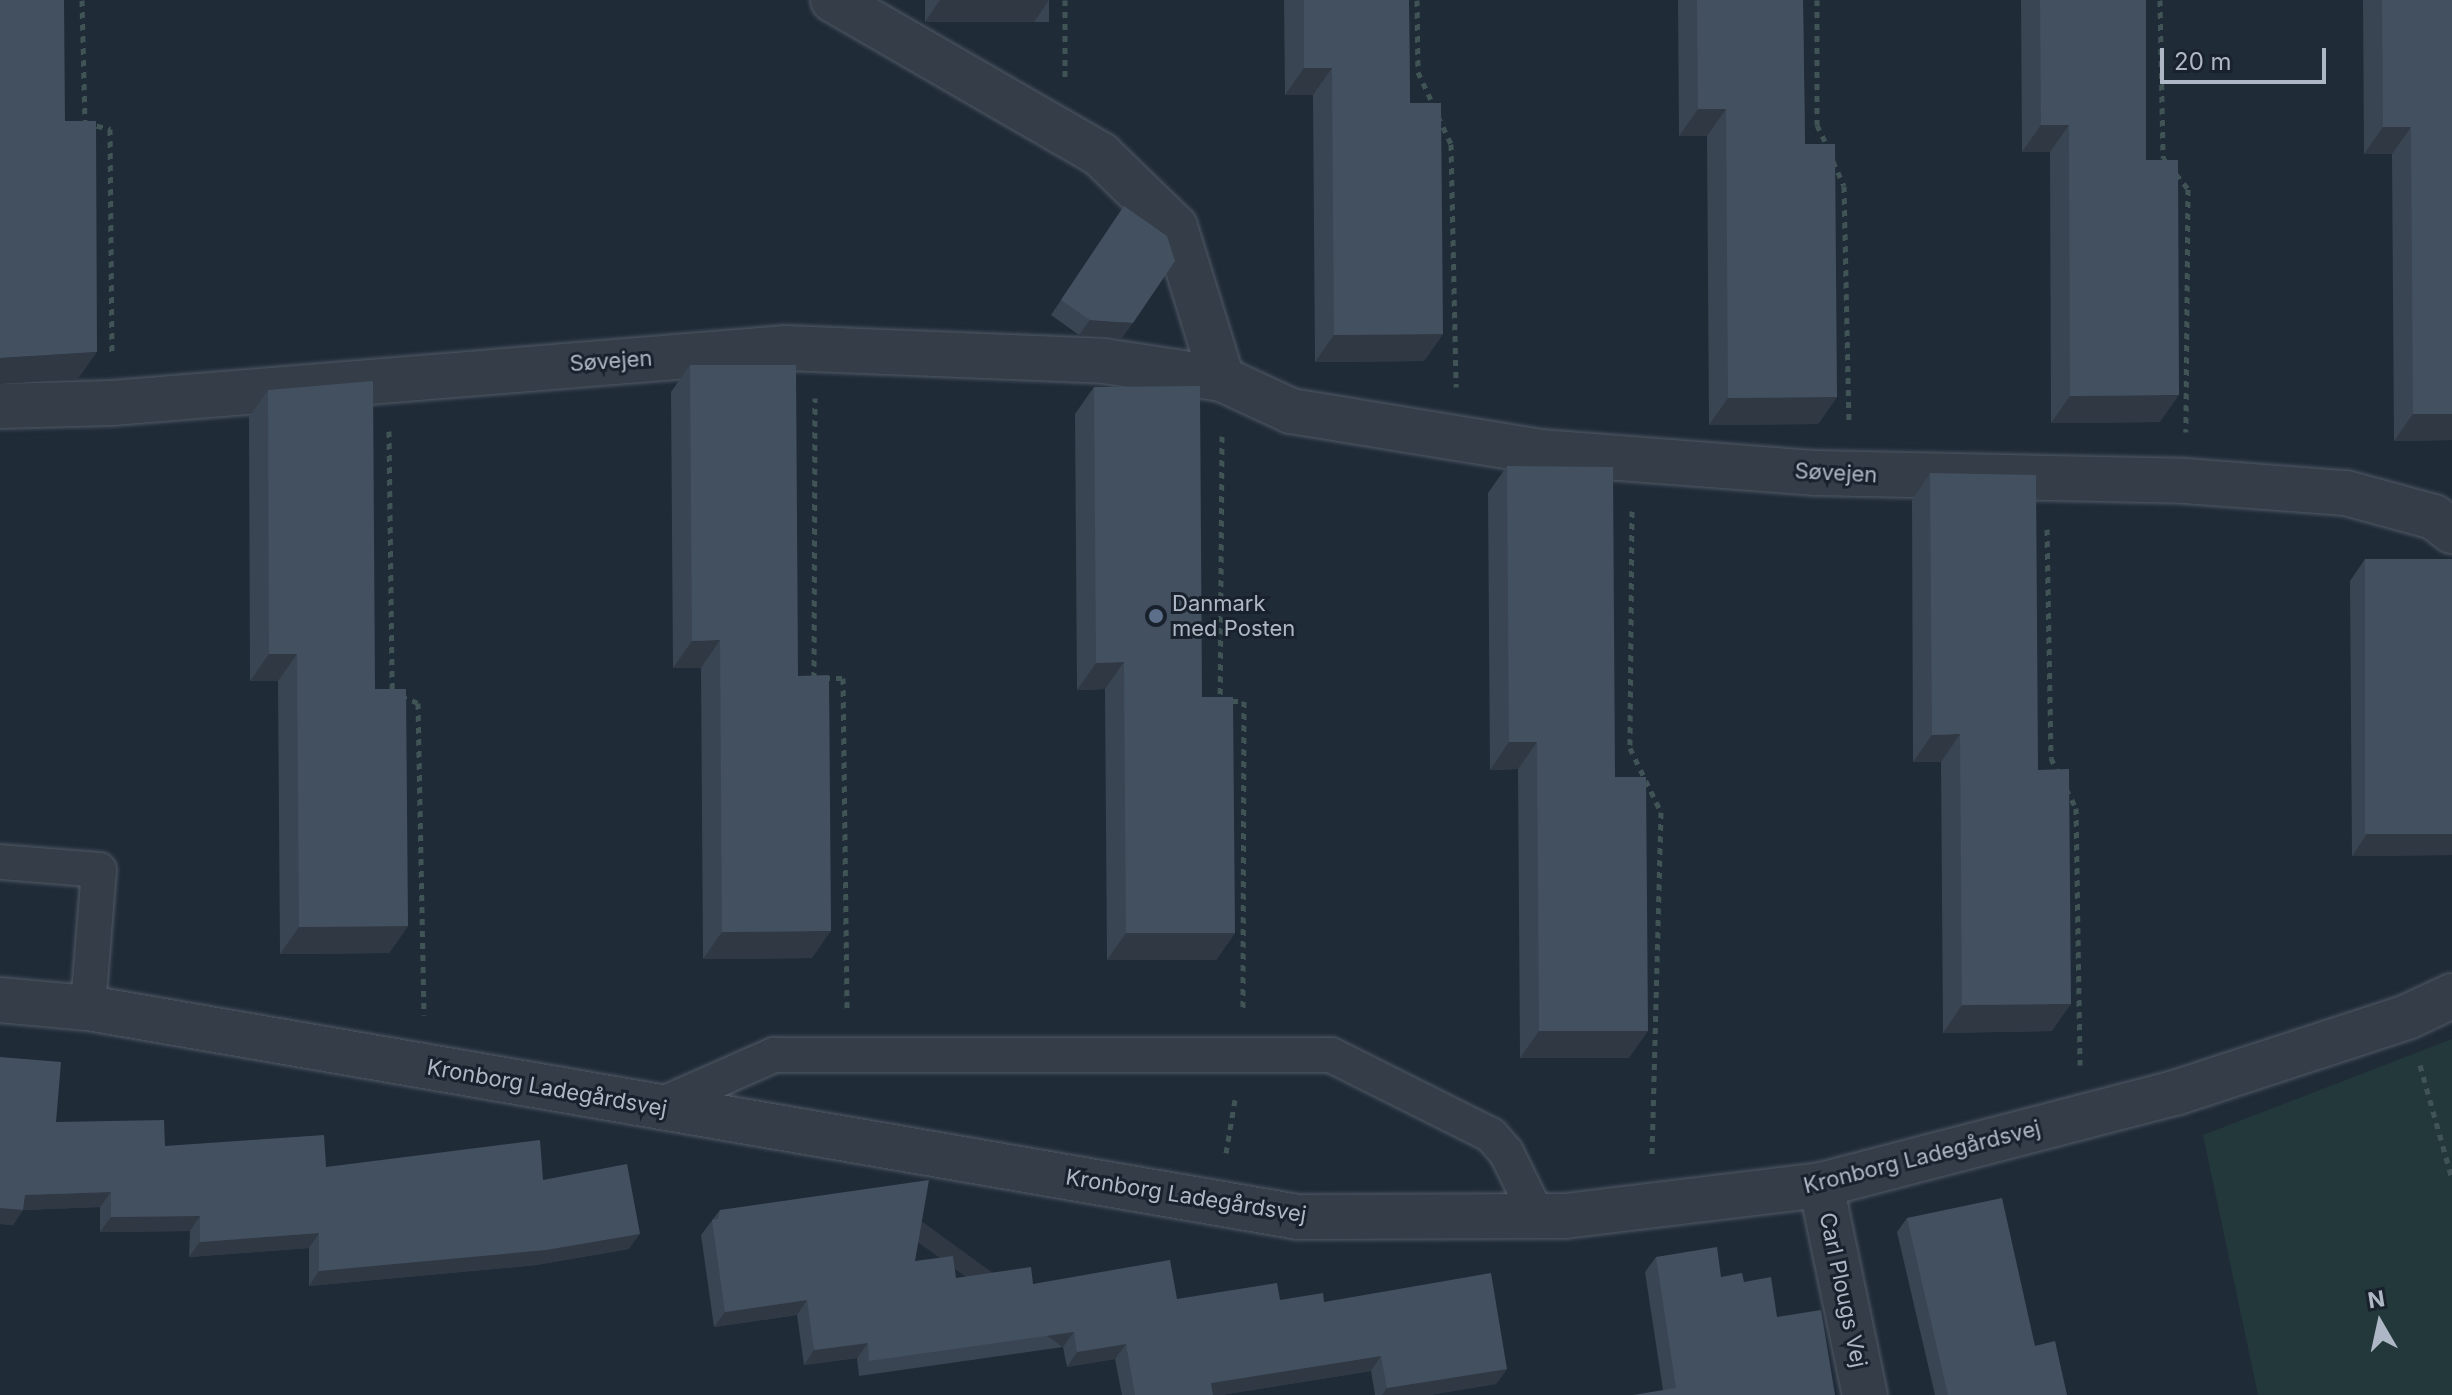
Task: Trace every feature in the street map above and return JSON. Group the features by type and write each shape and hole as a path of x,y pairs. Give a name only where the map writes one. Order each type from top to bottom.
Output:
{"street":[{"path":"833,0 1101,155 1175,227 1222,379"},
{"name":"Søvejen","path":"0,406 112,403 388,378 815,349 1104,361 1222,379 1291,411 1457,440 1632,460 1850,474 2046,481 2185,481 2346,493 2434,517 2452,531"},
{"name":"Kronborg Ladegårdsvej","path":"0,1000 88,1008 1298,1217 1538,1217 1650,1207 1821,1185 2175,1093 2407,1017 2452,996"},
{"name":"Carl Plougs Vej","path":"1821,1185 1865,1395"}],"lane":[{"path":"0,862 99,870 88,1008"},
{"path":"656,1107 774,1055 1331,1055 1491,1135 1506,1152 1538,1217"}],"path":[{"path":"82,0 85,123 110,129 112,403"},
{"path":"1065,0 1065,134"},
{"path":"1417,0 1418,72 1451,144 1457,440"},
{"path":"1817,0 1817,125 1844,186 1850,474"},
{"path":"2160,0 2163,158 2188,189 2185,481"},
{"path":"815,349 812,679 843,678 847,1055"},
{"path":"388,378 391,692 418,703 425,1066"},
{"path":"1218,1204 1242,1055 1244,701 1220,701 1222,379"},
{"path":"1632,460 1630,748 1661,812 1650,1207"},
{"path":"2046,481 2051,758 2076,808 2081,1118"},
{"path":"2407,1017 2452,1179"}],"green space":[{"path":"2452,1039 2452,1395 2258,1395 2203,1135"}],"building":[{"path":"0,0 64,0 65,121 96,121 97,352 0,358"},
{"path":"1304,0 1409,0 1410,103 1441,103 1443,334 1334,335 1332,68 1304,68"},
{"path":"1697,0 1803,0 1805,144 1835,144 1837,397 1728,398 1726,109 1698,109"},
{"path":"2040,0 2146,0 2146,160 2178,160 2179,395 2070,396 2069,125 2041,125"},
{"path":"2382,0 2452,0 2452,414 2413,414 2411,127 2383,127"},
{"path":"1124,206 1167,236 1175,261 1133,323 1090,320 1061,300"},
{"path":"690,365 796,365 798,676 829,675 831,931 722,932 720,640 692,641"},
{"path":"373,381 375,689 406,689 408,926 299,927 297,654 269,654 268,390"},
{"path":"1200,386 1202,697 1233,697 1235,933 1126,933 1124,662 1096,663 1094,387"},
{"path":"1507,466 1613,467 1615,777 1646,777 1648,1031 1539,1031 1537,742 1509,742"},
{"path":"1930,473 2036,475 2038,770 2069,769 2071,1004 1962,1005 1960,734 1932,735"},
{"path":"2365,559 2452,559 2452,834 2365,834"},
{"path":"0,1057 61,1062 56,1122 164,1120 165,1146 324,1135 326,1167 540,1140 543,1180 627,1164 640,1234 546,1250 319,1271 319,1233 200,1242 200,1216 111,1217 111,1192 25,1195 23,1210 0,1208"},
{"path":"929,1180 915,1261 953,1256 956,1278 1031,1267 1033,1284 1170,1260 1177,1299 1277,1283 1280,1300 1323,1293 1324,1302 1491,1273 1507,1369 1387,1388 1381,1356 1211,1383 1213,1395 1135,1395 1126,1344 1077,1352 1074,1332 869,1361 868,1343 814,1350 807,1300 725,1312 712,1220 718,1219 720,1210"},
{"path":"2002,1198 2035,1346 2055,1341 2067,1395 1948,1395 1907,1218"},
{"path":"1717,1247 1721,1277 1742,1273 1744,1282 1771,1277 1777,1317 1821,1310 1835,1395 1633,1395 1676,1388 1656,1257"}],"place":[{"name":"Danmark med Posten","path":"1156,616"}]}
